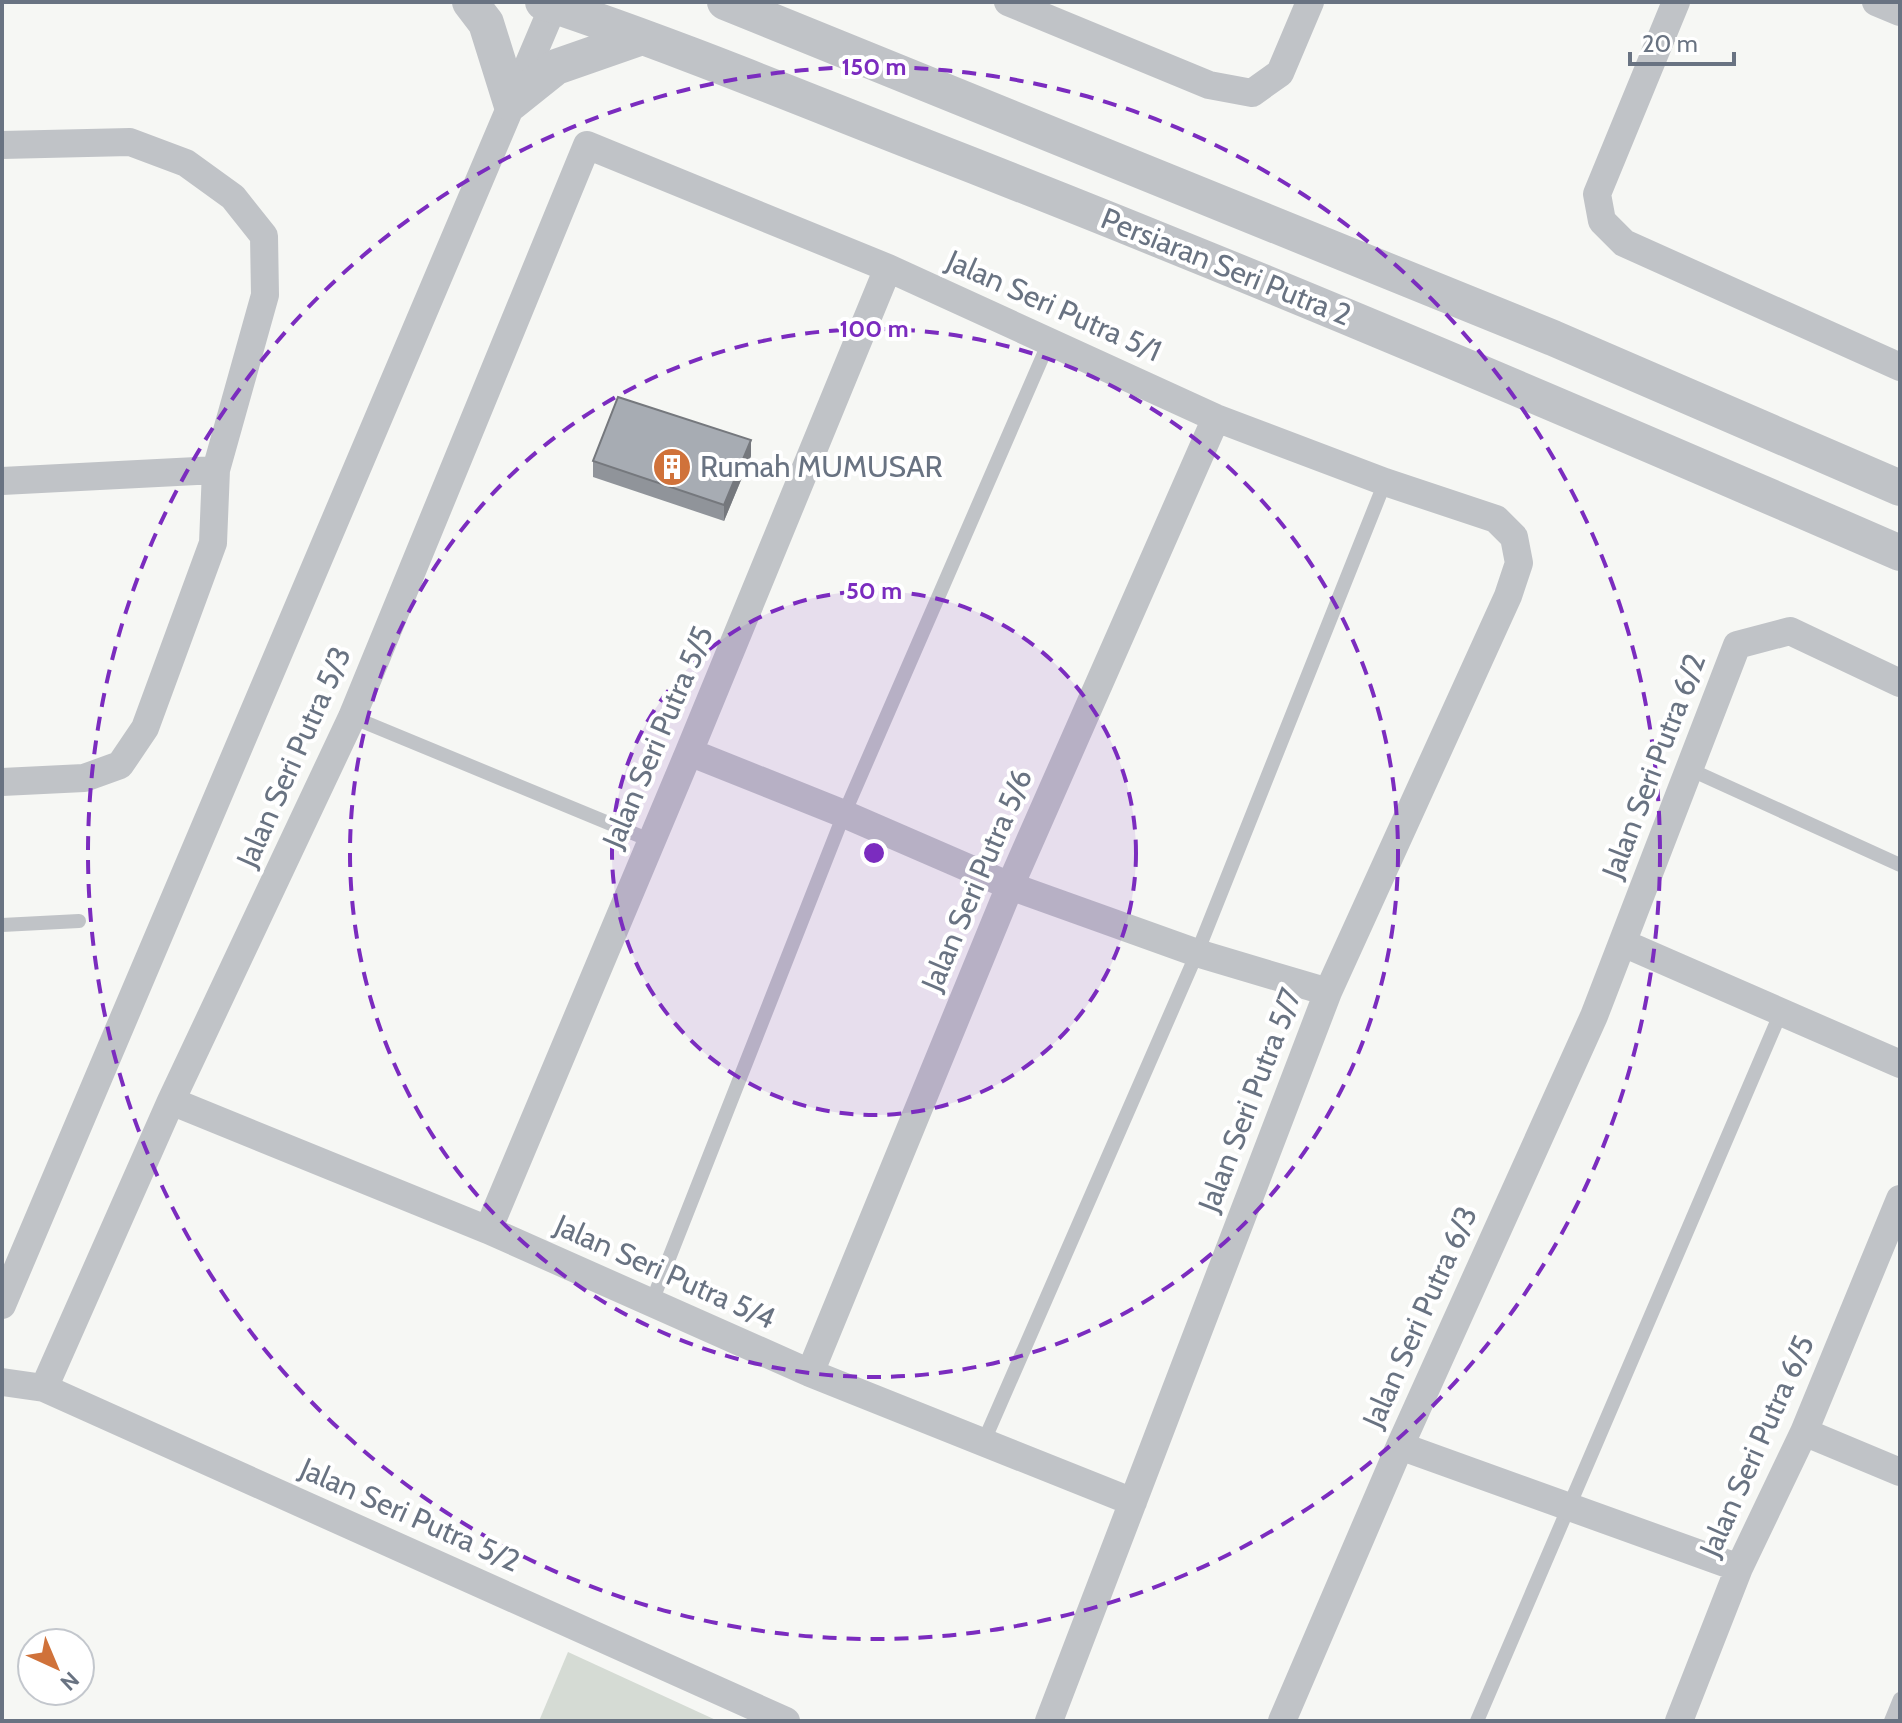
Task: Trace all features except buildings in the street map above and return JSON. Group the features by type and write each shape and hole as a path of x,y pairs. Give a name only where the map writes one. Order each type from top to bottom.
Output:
{"street":[{"path":"470,2 486,23 511,103"},
{"name":"Persiaran Seri Putra 2","path":"725,2 1553,338 1900,488"},
{"path":"1008,2 1209,85 1252,93 1280,73 1310,2"},
{"path":"1676,2 1597,194 1602,221 1624,243 1900,367"},
{"path":"1876,2 1900,12"},
{"path":"2,1305 511,103 550,3"},
{"name":"Persiaran Seri Putra 2","path":"550,3 1118,222 1529,391 1900,553"},
{"path":"511,103 556,67 642,37"},
{"path":"2,145 130,142 186,163 233,197 264,236 265,295 216,470 213,543 145,728 120,765 84,778 2,782"},
{"name":"Jalan Seri Putra 5/1","path":"587,145 888,268 1216,418 1385,482 1496,519"},
{"name":"Jalan Seri Putra 5/3","path":"44,1388 171,1101 352,717 587,145"},
{"name":"Jalan Seri Putra 5/5","path":"488,1230 888,268"},
{"name":"Jalan Seri Putra 5/6","path":"810,1373 1010,886 1216,418"},
{"path":"2,481 216,470"},
{"name":"Jalan Seri Putra 5/7","path":"1049,1721 1328,992 1508,596 1519,563 1514,537 1496,519"},
{"name":"Jalan Seri Putra 6/2","path":"1623,943 1737,645 1790,631 1900,683"},
{"path":"689,752 844,814 1010,886 1197,953 1328,992"},
{"path":"1623,943 1900,1064"},
{"name":"Jalan Seri Putra 6/3","path":"1282,1721 1400,1446 1594,1016 1623,943"},
{"name":"Jalan Seri Putra 5/4","path":"171,1101 488,1230 810,1373 1133,1502"},
{"name":"Jalan Seri Putra 6/5","path":"1679,1721 1739,1568 1894,1232 1900,1199"},
{"name":"Jalan Seri Putra 5/2","path":"2,1382 44,1388 786,1721"},
{"path":"1804,1432 1900,1472"},
{"path":"1400,1446 1739,1568"}],"lane":[{"path":"651,1304 844,814 1049,342"},
{"path":"984,1441 1197,953 1385,482"},
{"path":"352,717 652,841"},
{"path":"1689,769 1900,865"},
{"path":"2,925 79,921"},
{"path":"1477,1721 1781,1012"},
{"path":"1891,1721 1900,1699"}],"shaded area":[{"path":"568,1652 718,1721 539,1721"}],"place":[{"name":"Rumah MUMUSAR","path":"672,467"}]}
